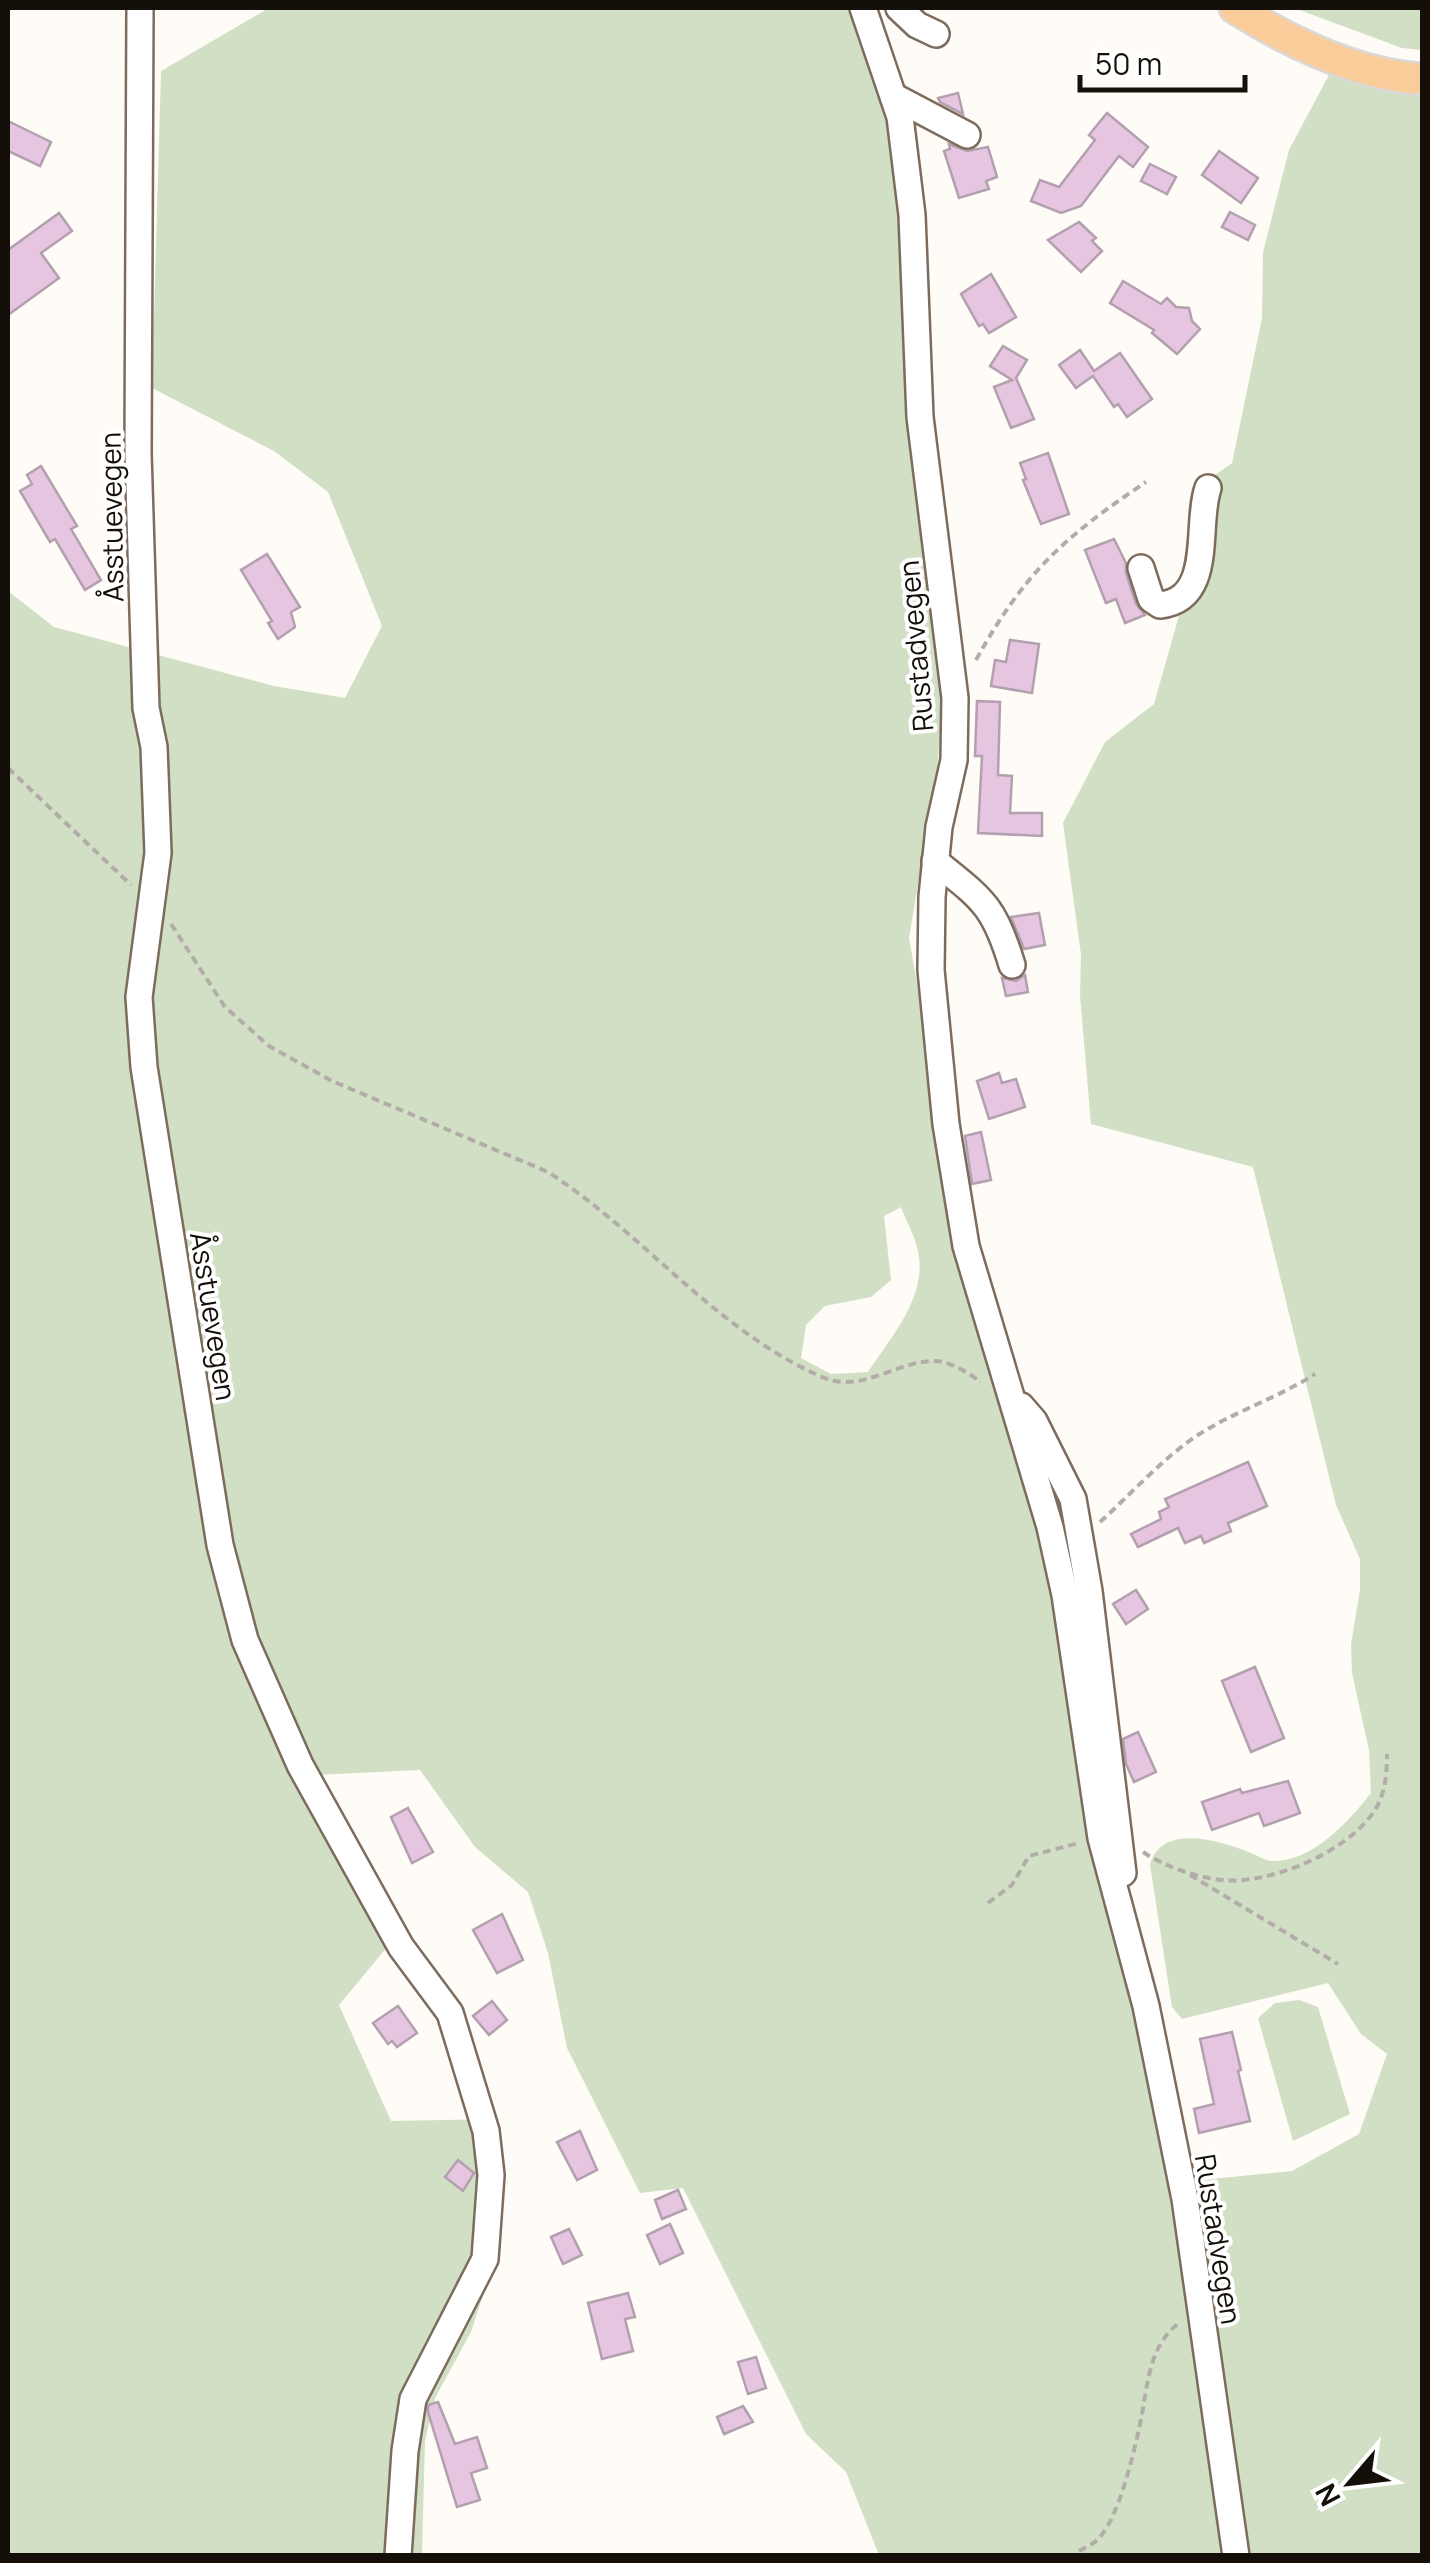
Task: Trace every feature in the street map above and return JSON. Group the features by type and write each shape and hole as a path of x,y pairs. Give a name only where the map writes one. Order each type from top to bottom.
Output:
{"main road":[{"path":"1235,8 1265,26 1363,70 1422,78"}],"street":[{"name":"Åsstuevegen","path":"140,8 138,453 146,708 154,747 157,799 154,895 139,997 144,1067 220,1545 240,1621 300,1766 401,1948 450,2012 486,2130 491,2175 484,2259 414,2399 405,2451 398,2556"},
{"name":"Rustadvegen","path":"864,8 900,117 912,215 920,418 954,698 954,760 939,828 931,970 946,1124 966,1246 1050,1528 1065,1595 1127,1935 1146,2006 1182,2183 1236,2556"},
{"path":"899,8 936,34"},
{"path":"893,96 967,135"},
{"path":"1141,568 1151,599 1160,606 1171,604 1196,583 1201,559 1202,507 1208,488"},
{"path":"936,862 985,902 1002,930 1012,964"}],"path":[{"path":"954,698 1001,614 1038,566 1076,532 1146,482"},
{"path":"8,768 127,882 154,895 225,1007 269,1046 332,1082 548,1172 602,1210 702,1300 774,1352 818,1375 840,1382 869,1380 929,1360 972,1376 1001,1397 1010,1395"},
{"path":"1096,1525 1194,1437 1316,1374"},
{"path":"1186,1873 1224,1880 1270,1878 1310,1860 1343,1840 1372,1814 1386,1781 1386,1754"},
{"path":"988,1903 1012,1885 1030,1856 1111,1837 1186,1873 1338,1964"},
{"path":"1080,2552 1098,2540 1109,2524 1130,2467 1158,2347 1168,2331 1200,2310"}],"green space":[{"path":"269,8 856,8 894,121 944,679 937,772 909,938 931,1062 937,1137 957,1258 1063,1534 1176,2220 1224,2555 879,2555 846,2472 806,2434 683,2188 640,2193 567,2048 548,1953 528,1892 475,1847 420,1770 315,1775 402,1929 339,2005 391,2121 497,2119 503,2180 490,2274 471,2332 435,2398 425,2441 422,2555 8,2555 8,591 54,627 274,686 345,698 382,626 328,492 274,451 152,388 161,71","holes":["901,1207 915,1240 920,1268 913,1300 897,1330 868,1372 831,1374 801,1358 806,1325 825,1306 871,1297 891,1280 884,1216"]},
{"path":"1294,8 1422,8 1422,50 1402,48"},
{"path":"1330,73 1396,93 1422,93 1422,2555 1245,2555 1190,2181 1292,2171 1359,2134 1387,2054 1361,2034 1328,1983 1182,2019 1172,2007 1150,1865 1166,1843 1194,1838 1239,1848 1269,1861 1287,1860 1328,1838 1371,1793 1369,1750 1352,1673 1351,1644 1360,1590 1360,1559 1336,1505 1253,1167 1091,1124 1080,995 1081,955 1063,823 1105,742 1154,704 1180,612 1195,489 1232,463 1262,318 1263,252 1289,150"},
{"path":"1299,2000 1318,2007 1350,2114 1293,2141 1258,2018 1275,2003"}],"building":[{"path":"958,93 963,114 938,98"},
{"path":"1107,113 1148,147 1133,167 1119,156 1081,206 1061,213 1031,201 1040,180 1059,187 1095,140 1089,135"},
{"path":"8,121 51,142 40,166 8,151"},
{"path":"949,144 967,151 988,147 997,177 986,181 989,189 959,198 944,151 950,149"},
{"path":"1219,151 1258,178 1241,203 1202,175"},
{"path":"1150,164 1176,177 1167,194 1141,181"},
{"path":"1230,212 1255,225 1248,240 1222,227"},
{"path":"59,213 72,231 41,253 59,278 8,315 8,250"},
{"path":"1079,222 1096,238 1092,241 1102,251 1081,272 1048,240"},
{"path":"991,274 1016,317 989,333 983,324 979,326 961,294"},
{"path":"1123,281 1161,304 1167,298 1176,307 1189,308 1192,321 1200,329 1177,354 1152,333 1154,330 1110,303"},
{"path":"1003,346 1027,360 1016,378 1034,419 1011,428 994,387 1012,380 990,366"},
{"path":"1080,350 1094,371 1120,353 1152,399 1127,417 1118,404 1114,407 1093,376 1076,388 1059,365"},
{"path":"1048,453 1069,514 1041,524 1020,463"},
{"path":"41,466 77,526 71,529 101,580 85,590 20,491 32,484 27,475"},
{"path":"1114,539 1126,563 1136,604 1145,615 1125,623 1116,599 1106,603 1085,550"},
{"path":"267,554 300,607 291,612 295,627 278,639 268,623 272,621 241,570"},
{"path":"1010,640 1039,644 1032,693 991,686 995,660 1006,662"},
{"path":"977,701 1000,702 998,775 1012,776 1010,813 1042,813 1042,836 978,833 982,756 975,756"},
{"path":"1039,913 1045,945 1024,949 1011,917"},
{"path":"1025,975 1028,992 1006,996 1002,978 1016,981"},
{"path":"999,1073 1002,1083 1016,1079 1025,1107 989,1119 977,1081"},
{"path":"981,1132 991,1180 972,1184 965,1136"},
{"path":"1248,1462 1267,1506 1228,1523 1231,1531 1204,1543 1201,1536 1185,1543 1178,1528 1138,1547 1131,1534 1161,1519 1159,1512 1169,1507 1165,1499"},
{"path":"1136,1590 1148,1609 1126,1624 1113,1604"},
{"path":"1255,1667 1284,1738 1251,1752 1222,1681"},
{"path":"1138,1732 1156,1772 1134,1782 1126,1764 1123,1739"},
{"path":"1288,1781 1300,1813 1264,1826 1259,1813 1212,1830 1202,1802 1240,1789 1242,1793"},
{"path":"408,1808 433,1852 412,1863 391,1817"},
{"path":"502,1914 523,1960 497,1973 473,1930"},
{"path":"492,2001 507,2020 489,2035 473,2016"},
{"path":"398,2006 417,2033 397,2047 392,2041 388,2044 373,2023"},
{"path":"1232,2032 1250,2121 1199,2133 1194,2109 1214,2104 1200,2039"},
{"path":"580,2131 597,2170 577,2180 557,2142"},
{"path":"458,2160 474,2173 463,2191 445,2177"},
{"path":"678,2190 686,2209 662,2219 655,2200"},
{"path":"670,2224 683,2253 660,2264 647,2235"},
{"path":"569,2229 582,2255 563,2264 551,2237"},
{"path":"628,2293 635,2317 625,2319 633,2351 602,2359 588,2303"},
{"path":"756,2357 766,2388 748,2394 738,2362"},
{"path":"438,2402 455,2444 477,2437 487,2468 471,2473 480,2500 457,2507 428,2412 428,2405"},
{"path":"743,2406 753,2422 724,2434 717,2417"}]}
